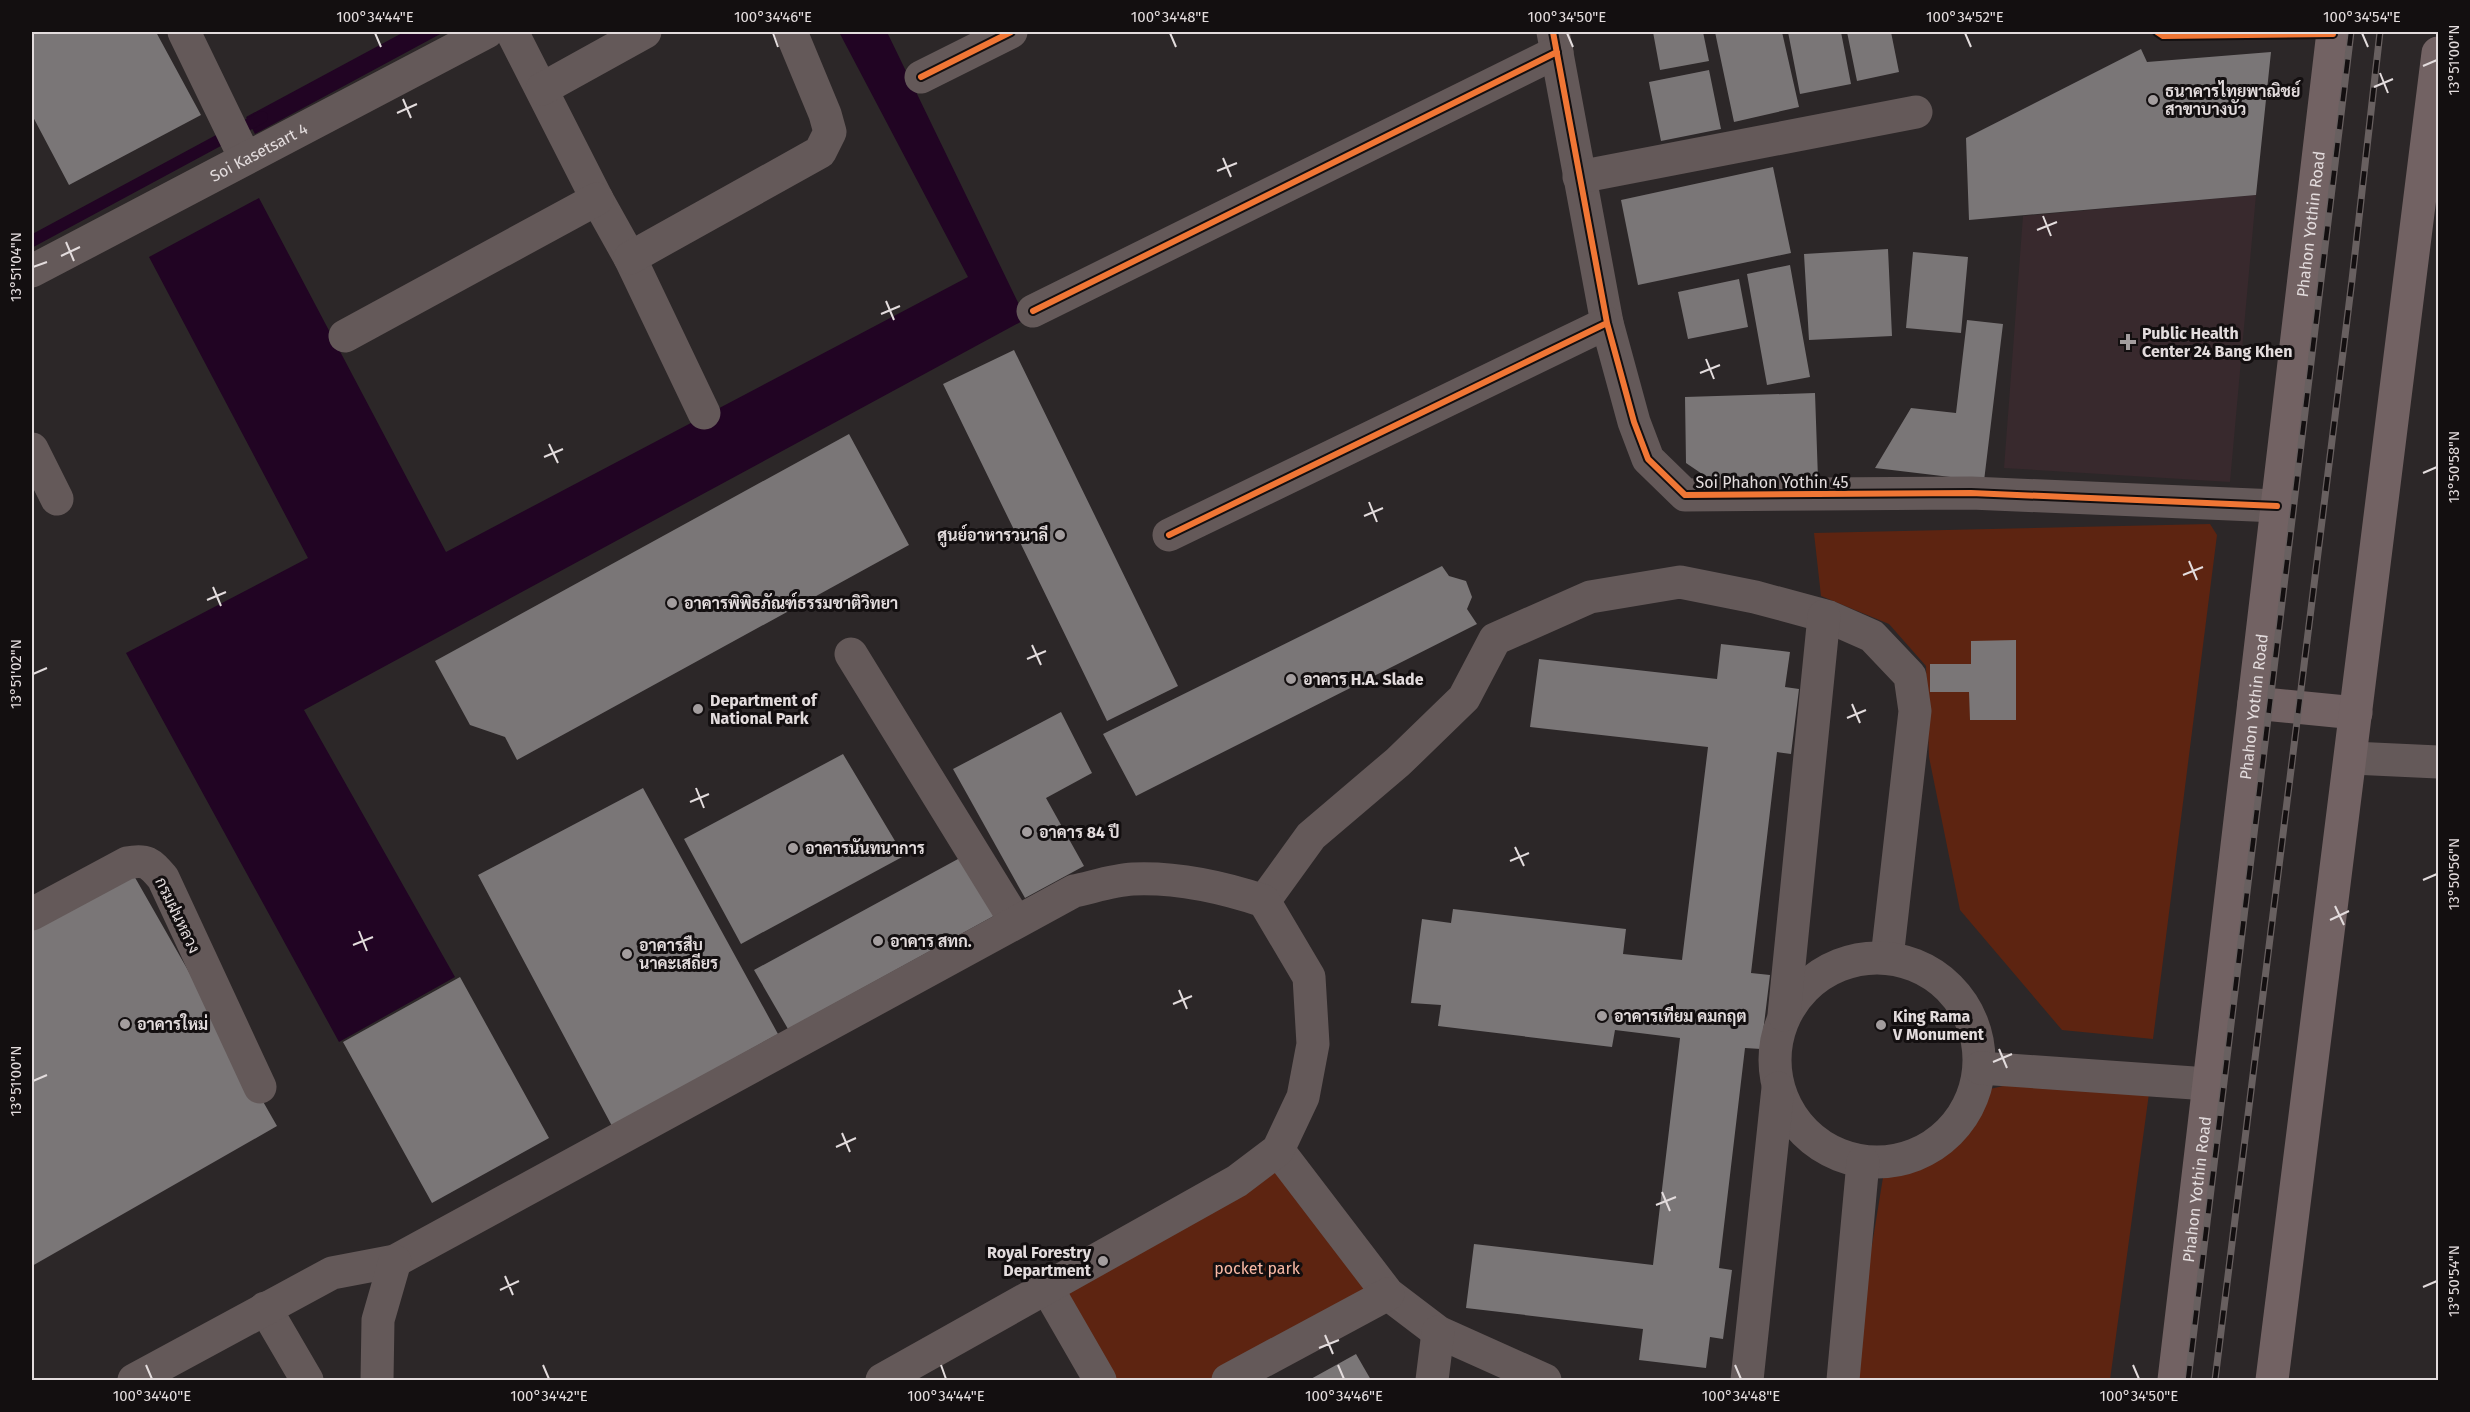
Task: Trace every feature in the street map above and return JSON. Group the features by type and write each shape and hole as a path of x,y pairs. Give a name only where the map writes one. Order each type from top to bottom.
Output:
{"main road":[{"name":"Phahon Yothin Road","path":"2174,1380 2333,32"},
{"path":"2272,1380 2439,53"},
{"path":"2254,703 2356,713"}],"street":[{"path":"184,32 245,158"},
{"name":"Soi Kasetsart 4","path":"32,271 487,32"},
{"path":"513,32 597,199 630,258 704,412"},
{"path":"542,89 645,32"},
{"path":"630,258 820,152 830,132 825,114 791,32"},
{"path":"921,76 1011,32"},
{"path":"1034,311 1555,42"},
{"name":"Soi Phahon Yothin 45","path":"1555,42 1607,323 1634,422 1648,459 1685,495 1971,494 2277,506"},
{"path":"1580,177 1916,112"},
{"path":"345,336 597,199"},
{"path":"1168,535 1607,323"},
{"path":"32,449 57,499"},
{"path":"1264,901 1311,836 1398,762 1464,698 1495,639 1590,597 1680,582 1755,597 1824,616 1872,636 1910,676 1915,711 1887,958"},
{"path":"1784,1016 1802,990 1827,971 1857,960 1887,958 1913,964 1936,976 1956,994 1971,1016 1979,1041 1980,1068 1975,1091 1966,1113 1951,1131 1932,1147 1911,1157 1887,1162 1863,1162 1840,1156 1819,1145 1802,1130 1787,1110 1778,1088 1774,1064 1777,1039 1784,1016 1824,616"},
{"path":"850,654 1016,922"},
{"path":"2352,758 2439,762"},
{"name":"กรมฝนหลวง","path":"32,914 127,863 141,860 151,864 163,878 260,1087"},
{"path":"134,1380 332,1273 395,1261 1074,891 1132,879 1206,885 1264,901 1309,977 1313,1044 1303,1097 1278,1150 1237,1181 1047,1288 896,1377"},
{"path":"1980,1068 2208,1084"},
{"path":"1747,1380 1778,1088"},
{"path":"1278,1150 1388,1294 1438,1332 1545,1380"},
{"path":"1843,1380 1863,1162"},
{"path":"377,1380 378,1320 395,1261"},
{"path":"1047,1288 1100,1380"},
{"path":"1228,1380 1388,1294"},
{"path":"265,1308 307,1380"},
{"path":"1432,1380 1438,1332"}],"shaded area":[{"path":"404,32 444,32 255,134 246,117"},
{"path":"839,32 887,32 1026,319 304,710 455,977 339,1042 126,653 308,558 149,257 259,198 446,552 968,277"},
{"name":"Public Health Center 24 Bang Khen","path":"2256,195 2230,482 2004,468 2023,216"}],"green space":[{"path":"2210,524 2217,535 2153,1039 2062,1030 1960,910 1929,757 1926,666 1889,624 1821,596 1814,533"},
{"path":"2153,1064 2110,1380 1850,1380 1887,1153 1940,1127 1990,1089 2052,1075"},
{"name":"pocket park","path":"1278,1150 1388,1294 1228,1380 1100,1380 1047,1288"}],"building":[{"path":"32,32 156,32 201,115 69,185 32,115"},
{"path":"1653,32 1703,32 1709,61 1660,70"},
{"path":"1715,32 1782,32 1799,107 1734,122"},
{"path":"1788,32 1841,32 1851,84 1800,94"},
{"path":"1847,32 1891,32 1899,72 1857,81"},
{"name":"ธนาคารไทยพาณิชย์ สาขาบางบัว","path":"2141,49 2147,62 2271,52 2256,195 1969,220 1966,138"},
{"path":"1709,70 1721,129 1661,141 1649,82"},
{"path":"1773,167 1791,253 1638,285 1621,200"},
{"path":"1888,249 1892,336 1809,340 1804,254"},
{"path":"1913,252 1968,257 1961,333 1906,328"},
{"path":"1790,265 1810,377 1767,385 1747,274"},
{"path":"1739,279 1748,327 1688,339 1678,292"},
{"path":"1967,320 2003,324 1984,481 1875,468 1911,408 1956,413"},
{"name":"ศูนย์อาหารวนาลี","path":"1014,350 1178,686 1107,721 943,384"},
{"path":"1815,393 1818,479 1714,482 1686,463 1685,397"},
{"name":"อาคารพิพิธภัณฑ์ธรรมชาติวิทยา","path":"849,434 909,545 517,760 505,737 470,725 435,661"},
{"name":"อาคาร H.A. Slade","path":"1442,566 1449,576 1466,581 1472,597 1467,609 1477,624 1136,796 1103,734"},
{"path":"2016,640 2016,720 1970,720 1969,692 1930,692 1930,664 1971,664 1971,641"},
{"name":"อาคารเทียม คมกฤต","path":"1721,644 1790,652 1785,687 1799,689 1791,754 1777,752 1751,973 1770,975 1761,1049 1745,1048 1719,1268 1732,1270 1723,1339 1710,1337 1706,1368 1639,1360 1643,1329 1466,1308 1474,1244 1653,1265 1680,1038 1615,1030 1612,1047 1438,1026 1441,1005 1411,1003 1422,919 1451,923 1453,909 1626,929 1623,954 1682,960 1708,747 1530,727 1539,659 1717,679"},
{"name":"อาคาร 84 ปี","path":"1061,712 1092,773 1046,798 1084,866 1025,898 953,769"},
{"name":"อาคารนันทนาการ","path":"843,754 904,856 741,944 684,839"},
{"name":"อาคารสืบ นาคะเสถียร","path":"643,788 778,1034 612,1126 478,875"},
{"name":"อาคาร สทก.","path":"969,853 1001,912 788,1029 754,970"},
{"name":"อาคารใหม่","path":"129,867 277,1126 32,1266 32,922"},
{"path":"460,977 549,1138 432,1203 343,1042"},
{"path":"1356,1354 1371,1380 1309,1380"}],"waterway":[{"path":"32,241 262,117"}],"railway":[{"path":"2188,1380 2351,32"},
{"path":"2215,1380 2352,280 2380,32"}],"cycle path":[{"path":"921,77 1011,32"},
{"path":"1553,32 1607,323 1634,422 1648,459 1685,495 1971,493 2277,506"},
{"path":"2157,32 2163,36 2333,34"},
{"path":"1033,311 1557,52"},
{"path":"1169,535 1607,323"}],"place":[{"name":"ธนาคารไทยพาณิชย์ สาขาบางบัว","path":"2153,100"},
{"name":"Public Health Center 24 Bang Khen","path":"2128,342"},
{"name":"ศูนย์อาหารวนาลี","path":"1060,535"},
{"name":"อาคารพิพิธภัณฑ์ธรรมชาติวิทยา","path":"672,603"},
{"name":"อาคาร H.A. Slade","path":"1291,679"},
{"name":"Department of National Park","path":"698,709"},
{"name":"อาคาร 84 ปี","path":"1027,832"},
{"name":"อาคารนันทนาการ","path":"793,848"},
{"name":"อาคาร สทก.","path":"878,941"},
{"name":"อาคารสืบ นาคะเสถียร","path":"627,954"},
{"name":"อาคารเทียม คมกฤต","path":"1602,1016"},
{"name":"อาคารใหม่","path":"125,1024"},
{"name":"King Rama V Monument","path":"1881,1025"},
{"name":"Royal Forestry Department","path":"1103,1261"}]}
